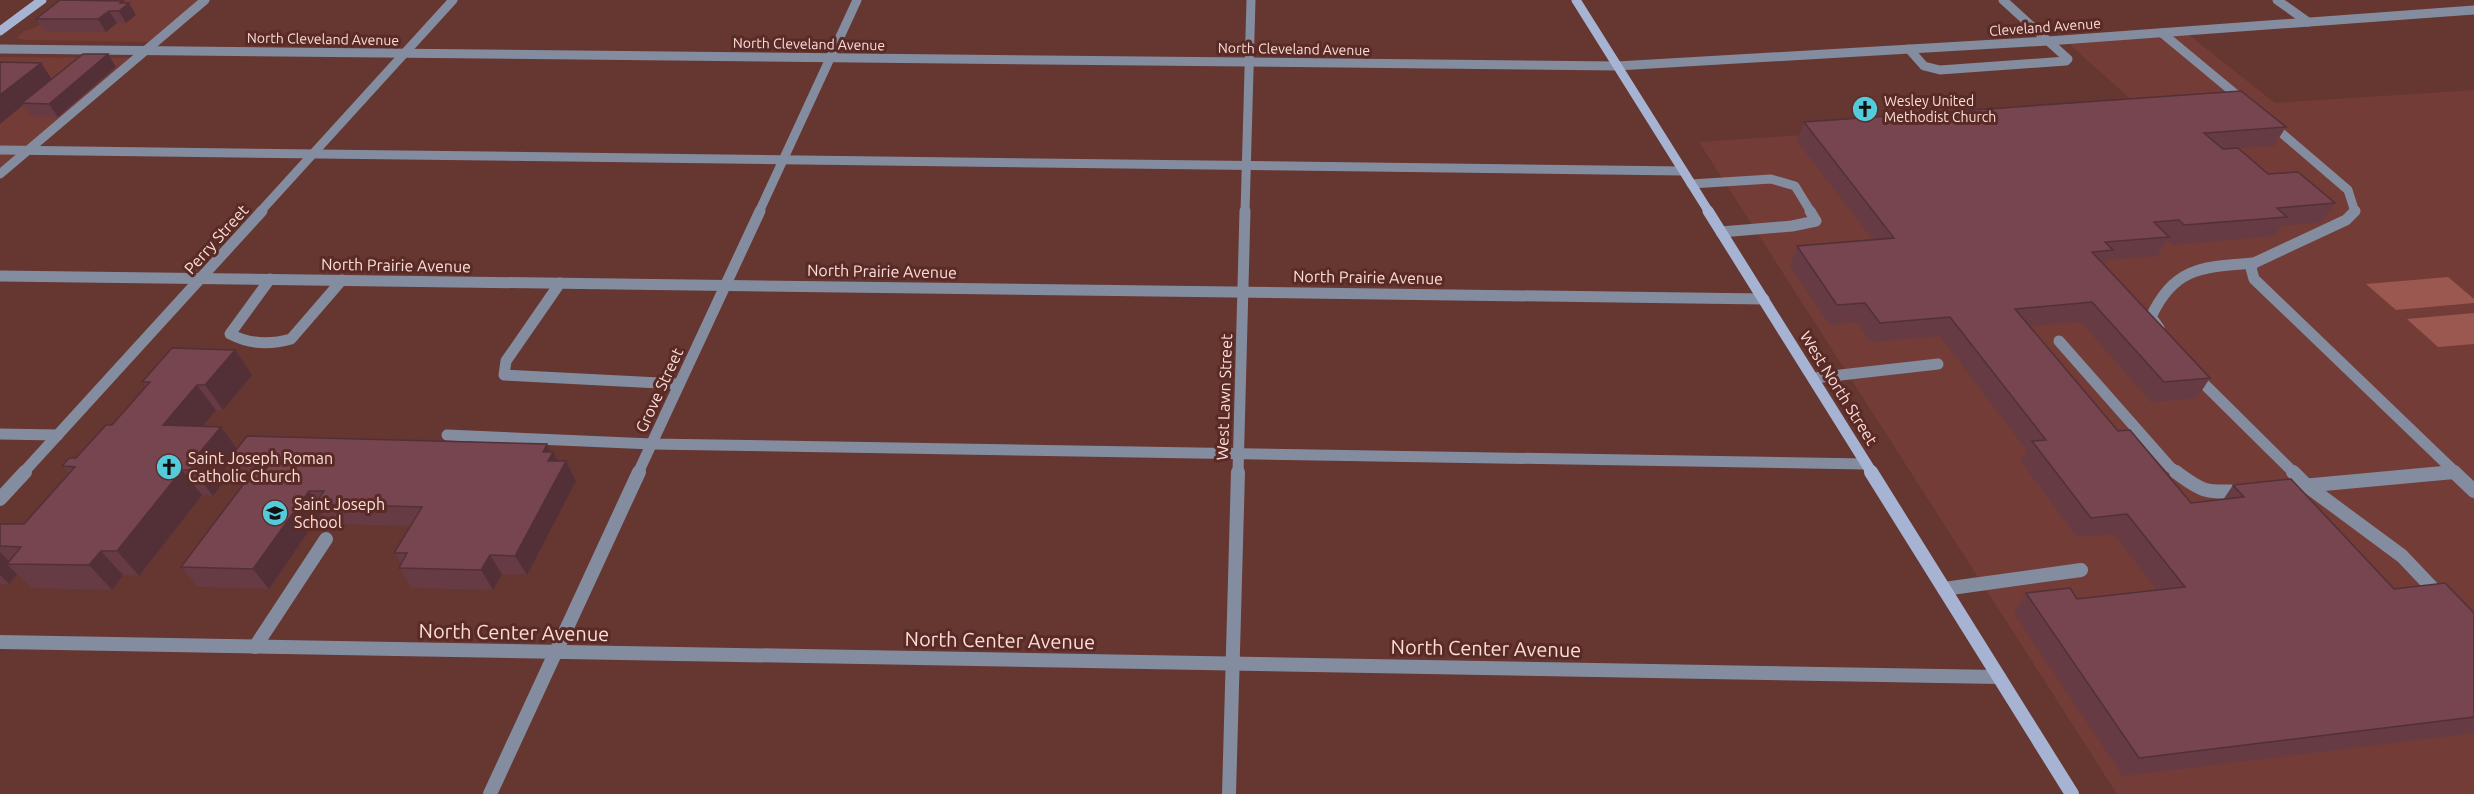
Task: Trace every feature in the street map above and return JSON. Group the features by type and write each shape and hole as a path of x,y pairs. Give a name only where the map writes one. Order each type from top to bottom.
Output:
{"main road":[{"path":"0,31 42,0"},
{"name":"West North Street","path":"1576,0 2072,794"}],"street":[{"path":"0,174 205,0"},
{"name":"Perry Street","path":"0,499 453,0"},
{"name":"Grove Street","path":"490,794 857,0"},
{"name":"West Lawn Street","path":"1229,794 1251,0"},
{"path":"1909,49 1924,66 1940,70 2066,62 2068,59 2066,56 2003,0"},
{"path":"2277,0 2308,22"},
{"name":"Cleveland Avenue","path":"1617,66 2048,41 2474,10"},
{"path":"2162,33 2348,190 2355,212 2346,220 2254,263 2208,267 2177,280 2161,295 2151,317 2164,335"},
{"name":"North Cleveland Avenue","path":"0,49 1617,66"},
{"path":"0,150 1683,171"},
{"path":"1691,184 1770,179 1795,186 1816,221 1792,226 1721,232"},
{"path":"2254,263 2251,268 2254,279 2474,490"},
{"name":"North Prairie Avenue","path":"0,276 1764,299"},
{"path":"270,279 230,333 240,340 281,343 291,339 342,280"},
{"path":"560,283 506,361 504,375 680,384"},
{"path":"2059,341 2170,467 2199,489 2228,492 2259,489"},
{"path":"2183,362 2306,485 2402,556 2450,605"},
{"path":"1814,378 1938,364"},
{"path":"0,434 58,435"},
{"path":"447,435 652,444 1866,464"},
{"path":"2289,487 2454,472"},
{"path":"255,647 326,539"},
{"path":"1944,589 2081,570"},
{"name":"North Center Avenue","path":"0,642 1999,677"}],"shaded area":[{"path":"71,0 199,0 148,42 17,38 24,31 35,28"},
{"path":"2189,35 2275,103 2474,90 2474,794 2117,794 1699,142 2145,112 2068,43"},
{"path":"0,57 14,57 131,58 0,170"},
{"path":"2448,277 2474,299 2474,303 2396,310 2366,284"},
{"path":"2474,313 2474,344 2438,347 2407,319"}],"building":[{"path":"60,0 129,3 119,11 109,11 98,19 36,19"},
{"path":"83,54 108,54 49,104 22,103"},
{"path":"0,62 41,63 0,95"},
{"path":"2241,91 2286,127 2204,133 2223,149 2238,148 2268,174 2298,172 2335,203 2277,208 2287,217 2184,225 2179,220 2154,222 2169,237 2105,242 2113,250 2092,252 2210,378 2164,382 2092,302 2015,309 2118,431 2130,430 2191,503 2244,497 2233,485 2291,479 2394,589 2445,583 2474,613 2474,717 2139,758 2026,593 2070,588 2077,599 2185,587 2127,514 2091,518 2032,441 2046,440 1950,317 1880,323 1865,303 1837,305 1797,246 1894,238 1804,122"},
{"path":"172,348 235,350 205,385 197,385 163,425 221,427 195,458 203,459 193,470 182,470 117,551 101,551 89,565 7,564 21,547 0,546 0,524 24,524 75,467 62,466 69,458 76,458 106,425 112,425 150,382 142,382"},
{"path":"247,436 547,444 543,452 553,452 548,461 566,461 515,556 490,555 481,570 399,568 407,553 394,553 422,507 315,504 324,491 309,491 253,569 181,567 252,473 263,473 269,465 225,464"}],"place":[{"name":"Wesley United Methodist Church","path":"1865,109"},
{"name":"Saint Joseph Roman Catholic Church","path":"169,467"},
{"name":"Saint Joseph School","path":"275,513"}]}
